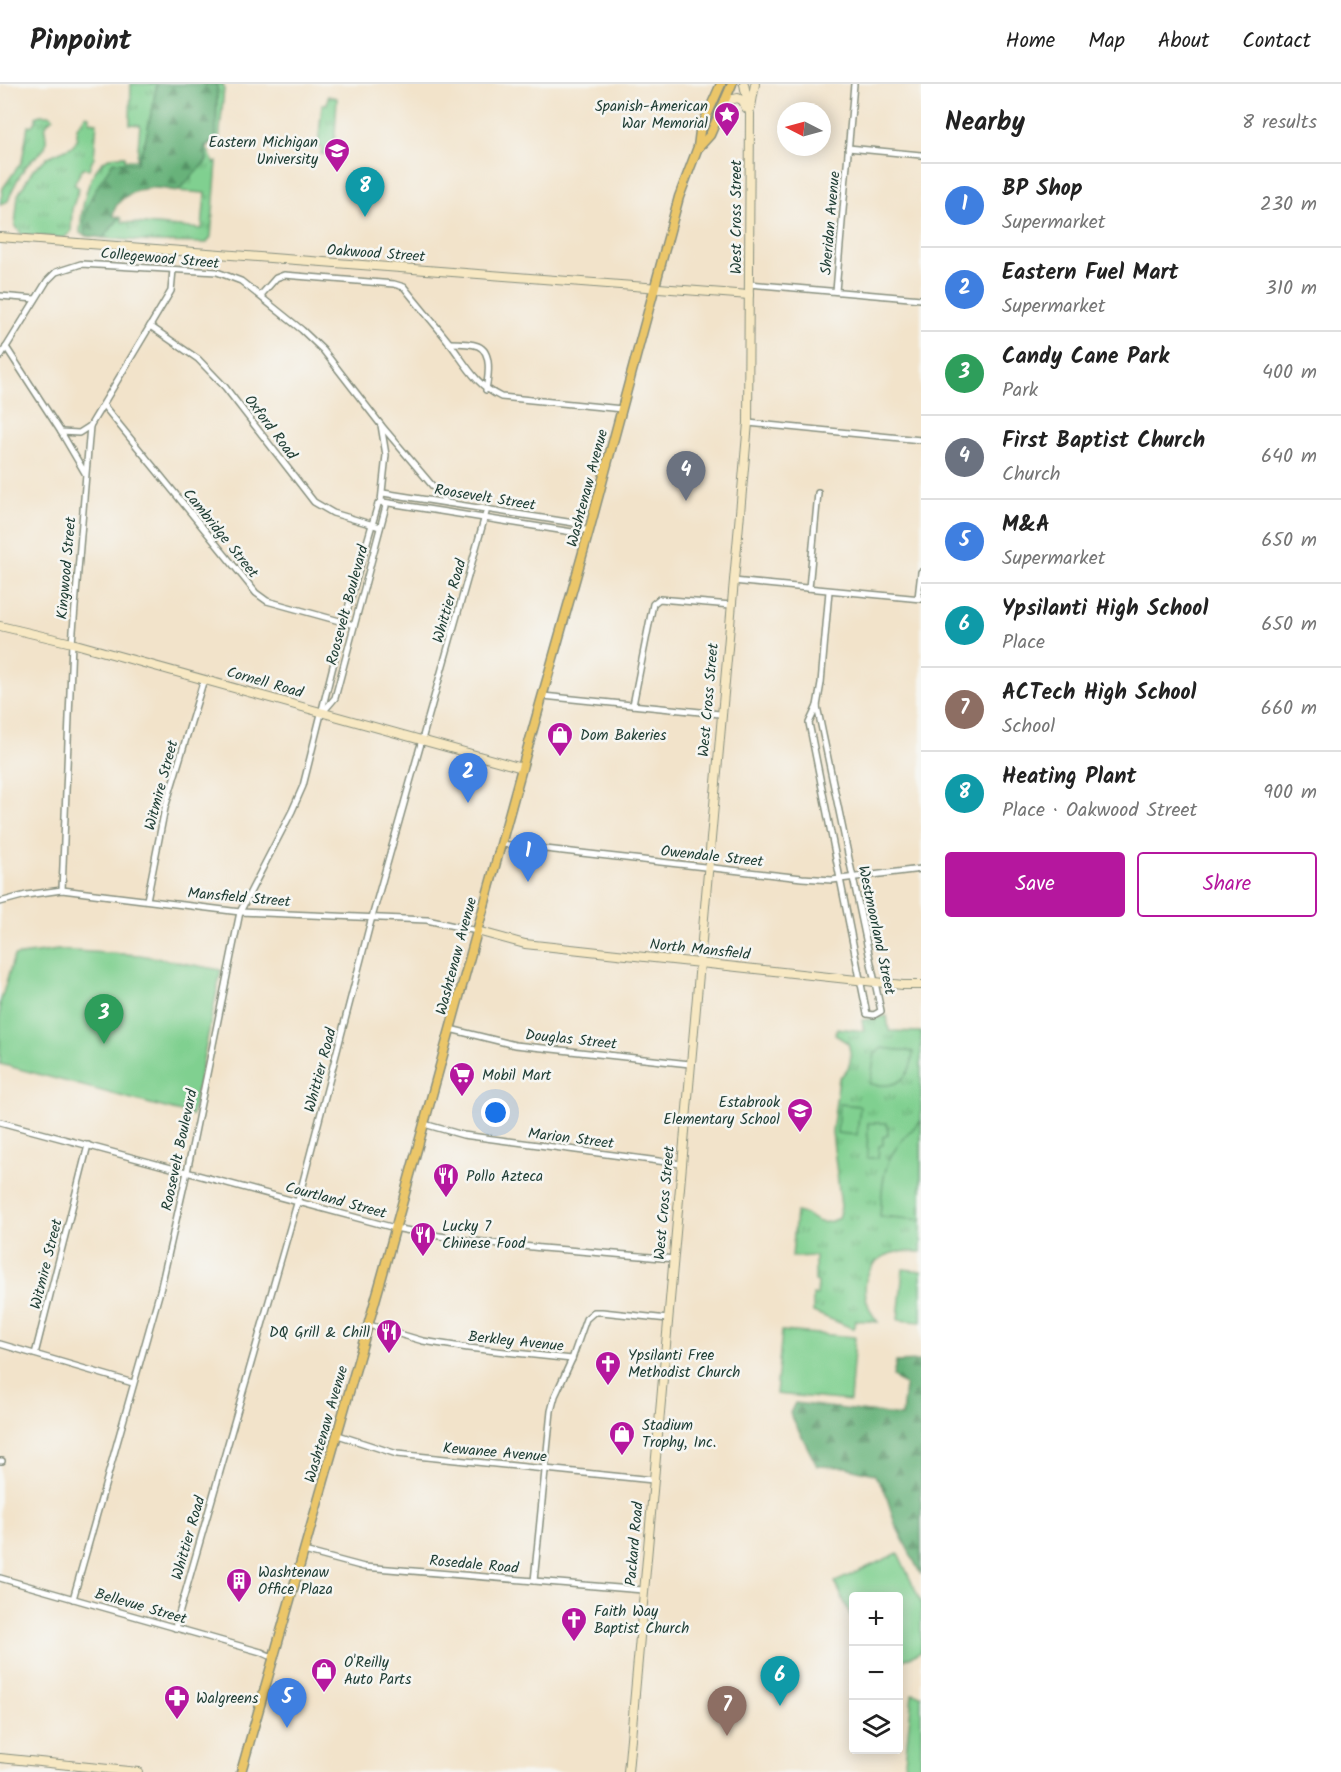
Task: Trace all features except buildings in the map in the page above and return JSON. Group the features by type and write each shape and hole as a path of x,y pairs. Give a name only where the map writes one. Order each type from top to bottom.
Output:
{"main road":[{"name":"Washtenaw Avenue","path":"241,1772 369,1325 543,696 585,530 622,409 679,197 698,147 700,131 721,84"},
{"name":"Washtenaw Avenue","path":"698,147 710,135 732,84"},
{"name":"West Cross Street","path":"668,1319 720,714 748,423 750,114 744,84"},
{"path":"750,114 754,84"},
{"path":"725,101 738,98 743,101 750,114"},
{"name":"Oakwood Street","path":"0,237 749,295"},
{"name":"Cornell Road","path":"0,626 72,643 522,768"},
{"name":"North Mansfield","path":"477,931 525,944 903,985 921,985"},
{"name":"Packard Road","path":"628,1772 668,1319"},
{"path":"0,1758 138,1772"}],"street":[{"name":"Sheridan Avenue","path":"836,291 854,84"},
{"path":"848,148 921,155"},
{"name":"Collegewood Street","path":"0,357 47,280 56,272 81,264 216,272 242,281 323,350 381,425 447,503"},
{"path":"62,432 79,433 90,426 104,406 171,291 173,270"},
{"name":"Oakwood Street","path":"261,295 276,278 284,275 394,284 404,287 449,343"},
{"path":"749,284 921,299"},
{"path":"0,296 35,299"},
{"name":"Oxford Road","path":"150,326 198,359 225,387 314,502 333,513 380,527"},
{"path":"449,343 476,345 482,348 487,357 486,390"},
{"path":"449,343 473,377 486,390 501,398 622,409"},
{"path":"6,347 62,432 86,475"},
{"name":"Cambridge Street","path":"104,406 256,593 267,601 354,625"},
{"path":"748,423 921,440"},
{"name":"Roosevelt Boulevard","path":"73,1599 160,1291 184,1181 188,1172 240,912 303,786 344,622 371,525 381,501 386,455 381,425"},
{"name":"Kingwood Street","path":"62,890 72,643 90,426"},
{"name":"Roosevelt Street","path":"383,493 574,523 585,530"},
{"path":"809,588 818,493"},
{"name":"Roosevelt Boulevard","path":"322,713 335,698 386,506 381,501"},
{"name":"Roosevelt Street","path":"381,501 572,532 585,530"},
{"path":"446,512 447,503"},
{"name":"Whittier Road","path":"175,1628 297,1202 373,917 487,509"},
{"path":"733,581 920,598 921,572"},
{"name":"Westmoorland Street","path":"817,706 881,1011 874,1015 867,1014 809,723 817,706 829,591"},
{"path":"633,705 653,604 659,599 731,605"},
{"name":"Witmire Street","path":"147,900 165,808 204,679"},
{"path":"543,696 720,714"},
{"name":"Owendale Street","path":"501,844 802,878 854,878 921,869"},
{"name":"Mansfield Street","path":"0,902 26,895 62,890 240,912 438,921 477,931"},
{"name":"Douglas Street","path":"450,1029 515,1045 690,1064"},
{"name":"Courtland Street","path":"0,1122 395,1228 438,1237 483,1243 673,1258"},
{"name":"Marion Street","path":"424,1124 463,1135 681,1164"},
{"name":"Witmire Street","path":"35,1354 88,1145"},
{"name":"Berkley Avenue","path":"369,1325 423,1341 572,1359 586,1319 594,1312 668,1319"},
{"path":"0,1344 134,1383"},
{"path":"534,1581 551,1411 555,1396 572,1359"},
{"name":"Kewanee Avenue","path":"338,1435 397,1454 653,1480"},
{"name":"Rosedale Road","path":"304,1551 364,1567 643,1590"},
{"name":"Bellevue Street","path":"0,1578 261,1652 274,1658"}],"green space":[{"path":"131,84 157,84 146,138 137,164 84,231 87,236 80,233 82,213 87,190 96,170 111,157 125,156 125,160 137,160 140,125 130,124"},
{"path":"157,84 217,84 216,140 205,146 207,160 178,191 149,188 125,197 114,210 113,216 118,217 118,220 103,238 87,236 84,218 87,208 91,197 113,162 137,163 146,138"},
{"path":"217,84 223,84 224,89 219,141 206,146 214,163 217,162 211,237 207,243 103,238 118,217 122,222 202,229 205,193 178,191 207,160 205,146 216,139"},
{"path":"328,96 337,98 334,154 321,154 322,148 318,147 322,104 327,104"},
{"path":"51,115 53,118 45,129 45,147 22,172 8,201 0,205 3,188 22,161 28,126 31,126 36,121 36,117"},
{"path":"86,115 89,116 89,121 97,122 94,157 89,169 83,168 74,184 79,188 72,209 71,232 64,238 22,235 15,225 18,195 33,170 48,157 73,146 77,139 77,127"},
{"path":"58,950 140,955 221,970 192,1115 0,1064 0,1003 14,956"},
{"path":"887,1016 889,1031 921,1032 921,1252 897,1252 876,1262 866,1280 865,1291 871,1312 878,1322 855,1320 854,1329 813,1312 813,1295 817,1295 818,1282 815,1281 815,1256 792,1257 796,1212 820,1222 838,1218 841,1207 832,1132 839,1078 846,1071 851,1058 848,1043 835,1035 837,1028 864,1031 862,1020"},
{"path":"882,1048 913,1052 912,1062 905,1076 895,1083 870,1084 875,1053"},
{"path":"839,1104 860,1106 857,1135 837,1133"},
{"path":"921,1121 921,1220 880,1216 888,1163 899,1144"},
{"path":"868,1123 887,1123 888,1135 883,1137 883,1145 879,1146 878,1158 867,1158"},
{"path":"903,1269 921,1271 921,1322 898,1320"},
{"path":"782,1331 855,1337 850,1401 776,1394"},
{"path":"921,1361 921,1575 895,1524 885,1491 874,1474 845,1467 817,1466 790,1413 795,1403 902,1416 905,1386 893,1376 896,1362"},
{"path":"898,1553 921,1602 921,1652 903,1660 903,1592 849,1592 849,1612 835,1582"},
{"path":"912,1694 921,1695 921,1772 904,1772"}],"place":[{"name":"Spanish-American War Memorial","path":"727,138"},
{"name":"Eastern Michigan University","path":"337,174"},
{"name":"Heating Plant","path":"365,217"},
{"name":"First Baptist Church","path":"686,501"},
{"name":"Dom Bakeries","path":"560,758"},
{"name":"Eastern Fuel Mart","path":"468,803"},
{"name":"BP Shop","path":"528,882"},
{"name":"Candy Cane Park","path":"104,1044"},
{"name":"Mobil Mart","path":"462,1098"},
{"name":"Estabrook Elementary School","path":"800,1134"},
{"name":"Pollo Azteca","path":"446,1199"},
{"name":"Lucky 7 Chinese Food","path":"423,1258"},
{"name":"DQ Grill & Chill","path":"389,1355"},
{"name":"Ypsilanti Free Methodist Church","path":"608,1387"},
{"name":"Stadium Trophy, Inc.","path":"622,1457"},
{"name":"Washtenaw Office Plaza","path":"239,1604"},
{"name":"Faith Way Baptist Church","path":"574,1643"},
{"name":"O'Reilly Auto Parts","path":"324,1694"},
{"name":"Ypsilanti High School","path":"780,1706"},
{"name":"Walgreens","path":"177,1721"},
{"name":"M&A","path":"287,1728"},
{"name":"ACTech High School","path":"727,1736"}]}
